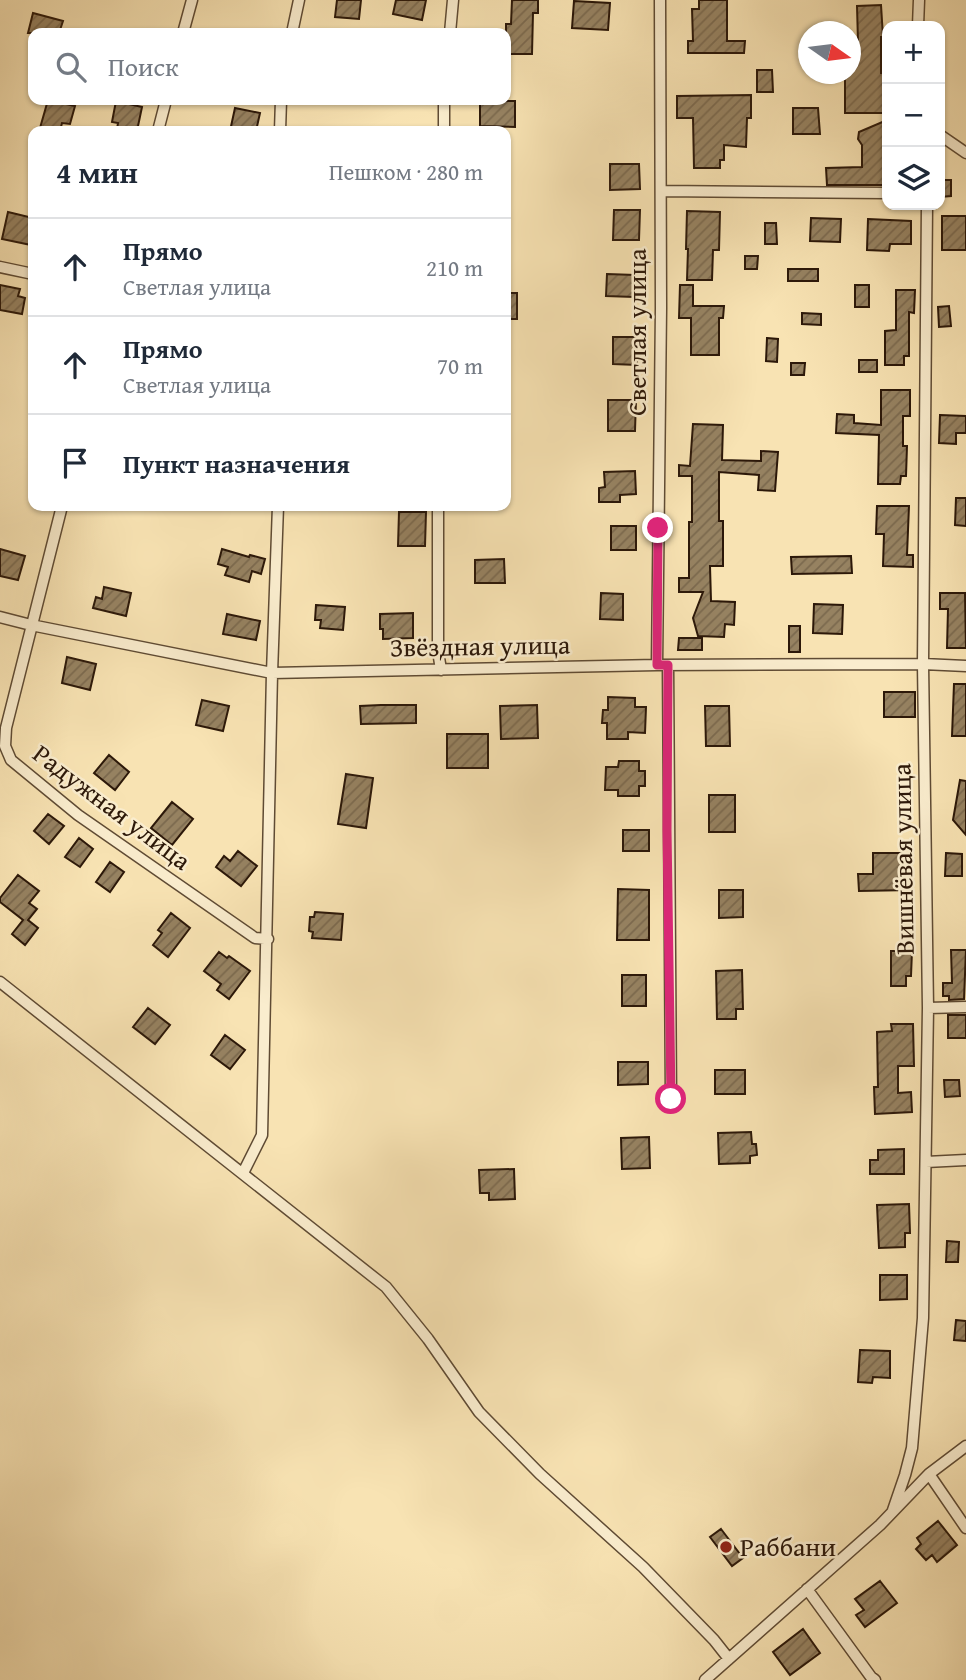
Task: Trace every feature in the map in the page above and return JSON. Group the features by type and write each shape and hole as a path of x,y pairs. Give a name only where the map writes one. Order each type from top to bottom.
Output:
{"street":[{"path":"184,28 192,0"},
{"path":"293,28 299,0"},
{"path":"450,28 453,0"},
{"name":"Светлая улица","path":"660,0 662,665 671,1099"},
{"path":"918,21 919,0"},
{"path":"159,126 165,105"},
{"path":"280,126 281,105"},
{"path":"444,105 444,126"},
{"path":"945,138 966,153"},
{"path":"661,191 882,192"},
{"name":"Вишнёвая улица","path":"893,1510 912,1448 923,1318 928,1008 923,664 927,210"},
{"path":"0,267 28,273"},
{"name":"Радужная улица","path":"61,511 6,728 5,746 11,760 78,815 255,939 268,939"},
{"path":"243,1173 262,1135 278,511"},
{"path":"438,511 438,651 441,670"},
{"name":"Звёздная улица","path":"0,617 272,673 662,665 966,666"},
{"path":"0,982 386,1287 428,1339 479,1412 540,1474 643,1567 729,1659"},
{"path":"928,1008 966,1007"},
{"path":"926,1162 966,1160"},
{"path":"709,1677 880,1525 929,1474 966,1446"},
{"path":"929,1474 966,1528"},
{"path":"807,1589 870,1677 875,1680"}],"building":[{"path":"337,0 361,0 359,19 335,17"},
{"path":"396,0 426,0 422,20 393,14"},
{"path":"512,0 538,0 538,13 533,13 532,54 511,54 511,28 506,28 506,24 511,24"},
{"path":"699,0 727,0 727,41 745,41 744,53 688,53 688,41 693,41 692,9 699,9"},
{"path":"574,1 610,3 608,30 572,28"},
{"path":"881,5 882,113 845,113 845,84 861,84 861,21 857,21 857,6"},
{"path":"33,13 63,21 61,28 29,28"},
{"path":"757,70 772,70 773,92 757,92"},
{"path":"751,95 751,118 747,118 746,147 724,145 724,160 720,160 720,168 694,168 693,118 677,118 677,96"},
{"path":"511,101 515,101 515,127 480,126 480,105 511,105"},
{"path":"47,105 75,106 70,124 41,126"},
{"path":"115,105 142,107 138,126 118,126 118,123 112,122"},
{"path":"235,108 260,113 257,126 231,126"},
{"path":"793,108 818,108 820,134 793,134"},
{"path":"882,122 882,185 827,185 826,168 862,167 859,132"},
{"path":"610,164 639,164 640,189 610,190"},
{"path":"945,180 951,180 951,196 945,197"},
{"path":"614,210 640,210 639,240 613,240"},
{"path":"687,211 720,212 719,250 713,250 712,280 687,280"},
{"path":"8,212 28,217 28,244 2,239"},
{"path":"942,216 966,216 966,250 942,250"},
{"path":"811,218 841,219 840,242 810,241"},
{"path":"868,219 911,221 911,244 890,244 889,251 867,250"},
{"path":"765,223 776,223 777,244 765,244"},
{"path":"745,256 758,256 757,269 745,269"},
{"path":"788,269 818,269 818,281 788,281"},
{"path":"607,274 635,275 634,297 606,296"},
{"path":"0,285 20,289 18,296 25,298 22,314 0,310"},
{"path":"680,285 693,285 693,306 724,306 723,318 719,318 719,355 691,355 691,318 679,318"},
{"path":"855,285 869,285 869,307 855,307"},
{"path":"896,290 915,290 914,313 909,312 909,356 904,356 904,365 885,365 885,331 896,330"},
{"path":"511,293 517,293 517,319 511,319"},
{"path":"949,306 951,326 939,327 938,307"},
{"path":"802,313 821,314 821,325 802,324"},
{"path":"613,337 637,337 637,365 613,364"},
{"path":"767,338 778,339 777,362 766,361"},
{"path":"859,360 877,360 877,372 859,372"},
{"path":"791,363 805,363 804,375 791,375"},
{"path":"881,390 910,390 910,416 903,416 903,446 907,446 906,476 901,476 900,484 878,484 879,435 836,433 837,414 854,415 854,423 881,425"},
{"path":"608,400 636,400 635,431 608,431"},
{"path":"940,415 966,416 966,433 956,433 956,444 939,443"},
{"path":"693,424 723,425 722,460 761,461 761,451 778,452 775,491 758,490 759,475 719,472 723,566 710,566 711,601 735,602 734,625 725,624 724,637 698,636 693,618 703,592 679,592 679,578 689,578 692,476 679,476 679,465 690,466"},
{"path":"635,471 636,494 620,495 620,502 599,502 599,488 605,487 604,472"},
{"path":"956,498 966,498 966,526 955,525"},
{"path":"877,506 909,506 907,555 913,555 913,567 883,566 884,534 876,534"},
{"path":"399,512 426,512 425,546 398,546"},
{"path":"611,526 636,526 636,550 611,550"},
{"path":"0,549 25,556 18,580 0,576"},
{"path":"222,549 265,559 261,574 252,571 249,582 225,575 228,567 218,564"},
{"path":"851,556 852,573 792,574 791,557"},
{"path":"504,559 505,583 475,583 475,560"},
{"path":"104,587 131,593 126,616 93,608 96,597 102,599"},
{"path":"601,593 623,594 623,620 600,619"},
{"path":"940,593 965,593 966,648 947,648 948,609 940,609"},
{"path":"814,604 843,605 842,634 813,633"},
{"path":"316,605 345,607 343,630 320,628 321,620 315,620"},
{"path":"413,613 413,638 383,639 380,614"},
{"path":"227,614 260,621 256,640 223,634"},
{"path":"789,626 800,626 800,652 789,652"},
{"path":"679,638 702,638 702,650 678,650"},
{"path":"67,657 96,664 90,690 62,683"},
{"path":"954,684 966,684 966,736 952,736"},
{"path":"884,692 915,692 915,717 884,717"},
{"path":"608,697 635,698 635,707 646,707 645,733 628,732 628,739 607,739 607,723 602,723 603,710 608,710"},
{"path":"202,700 229,706 223,731 196,725"},
{"path":"416,705 416,723 361,724 360,706"},
{"path":"537,705 538,738 501,739 500,706"},
{"path":"705,706 729,706 730,746 706,746"},
{"path":"447,734 488,734 488,768 447,768"},
{"path":"109,755 129,772 115,790 94,773"},
{"path":"619,761 639,761 639,771 645,771 645,786 639,786 639,796 618,796 618,790 605,790 606,767 618,767"},
{"path":"346,774 373,778 366,828 338,824"},
{"path":"960,780 966,781 966,835 953,820"},
{"path":"709,795 735,795 735,832 709,832"},
{"path":"172,802 193,819 172,845 151,828"},
{"path":"48,814 64,826 49,844 34,831"},
{"path":"623,830 649,830 649,851 623,851"},
{"path":"79,838 93,849 80,867 65,857"},
{"path":"238,851 257,866 241,886 216,867 224,856 230,861"},
{"path":"873,853 911,853 912,890 859,891 858,874 873,874"},
{"path":"946,853 962,854 962,876 945,876"},
{"path":"110,862 124,872 110,892 96,882"},
{"path":"18,875 39,891 29,903 37,909 28,920 38,928 25,945 12,934 23,920 0,902 0,898"},
{"path":"618,889 649,890 649,940 617,940"},
{"path":"719,890 743,890 743,917 719,918"},
{"path":"315,912 343,914 341,940 312,938 313,932 309,931 310,917 314,917"},
{"path":"171,913 190,928 168,957 153,945 162,933 158,930"},
{"path":"951,950 966,950 964,999 949,1000 949,996 943,996 943,983 952,983"},
{"path":"891,951 912,951 911,976 906,976 906,986 891,986"},
{"path":"219,952 250,971 229,999 217,990 221,984 204,971"},
{"path":"742,970 743,1009 736,1009 736,1019 717,1019 716,971"},
{"path":"622,975 646,975 646,1006 622,1006"},
{"path":"148,1008 170,1025 155,1044 133,1027"},
{"path":"948,1015 966,1015 966,1038 948,1038"},
{"path":"891,1024 913,1024 914,1066 898,1066 898,1093 911,1092 912,1112 875,1114 874,1087 878,1087 877,1032 892,1031"},
{"path":"225,1035 245,1050 230,1069 211,1055"},
{"path":"618,1062 648,1062 648,1084 618,1085"},
{"path":"715,1070 745,1070 745,1094 715,1094"},
{"path":"944,1080 959,1080 960,1096 945,1097"},
{"path":"751,1132 757,1155 750,1156 750,1163 719,1164 718,1133"},
{"path":"649,1137 650,1168 622,1169 621,1138"},
{"path":"904,1149 904,1174 870,1174 870,1160 878,1160 878,1150"},
{"path":"514,1169 515,1199 489,1200 489,1193 480,1193 479,1170"},
{"path":"909,1204 910,1233 905,1233 905,1247 879,1248 877,1205"},
{"path":"947,1241 959,1242 958,1262 946,1262"},
{"path":"880,1275 907,1275 907,1299 880,1300"},
{"path":"956,1320 966,1321 966,1341 954,1340"},
{"path":"860,1350 890,1351 890,1378 873,1377 872,1383 858,1382"},
{"path":"938,1521 957,1545 937,1562 932,1555 926,1560 916,1549 921,1544 917,1538"},
{"name":"Раббани","path":"721,1529 743,1558 732,1566 710,1537"},
{"path":"880,1581 897,1603 865,1627 856,1615 864,1610 855,1599"},
{"path":"803,1629 820,1653 790,1675 773,1652"}],"place":[{"name":"Раббани","path":"726,1547"}],"route":[{"path":"658,528 657,665 668,665 667,830 671,1099"}]}
